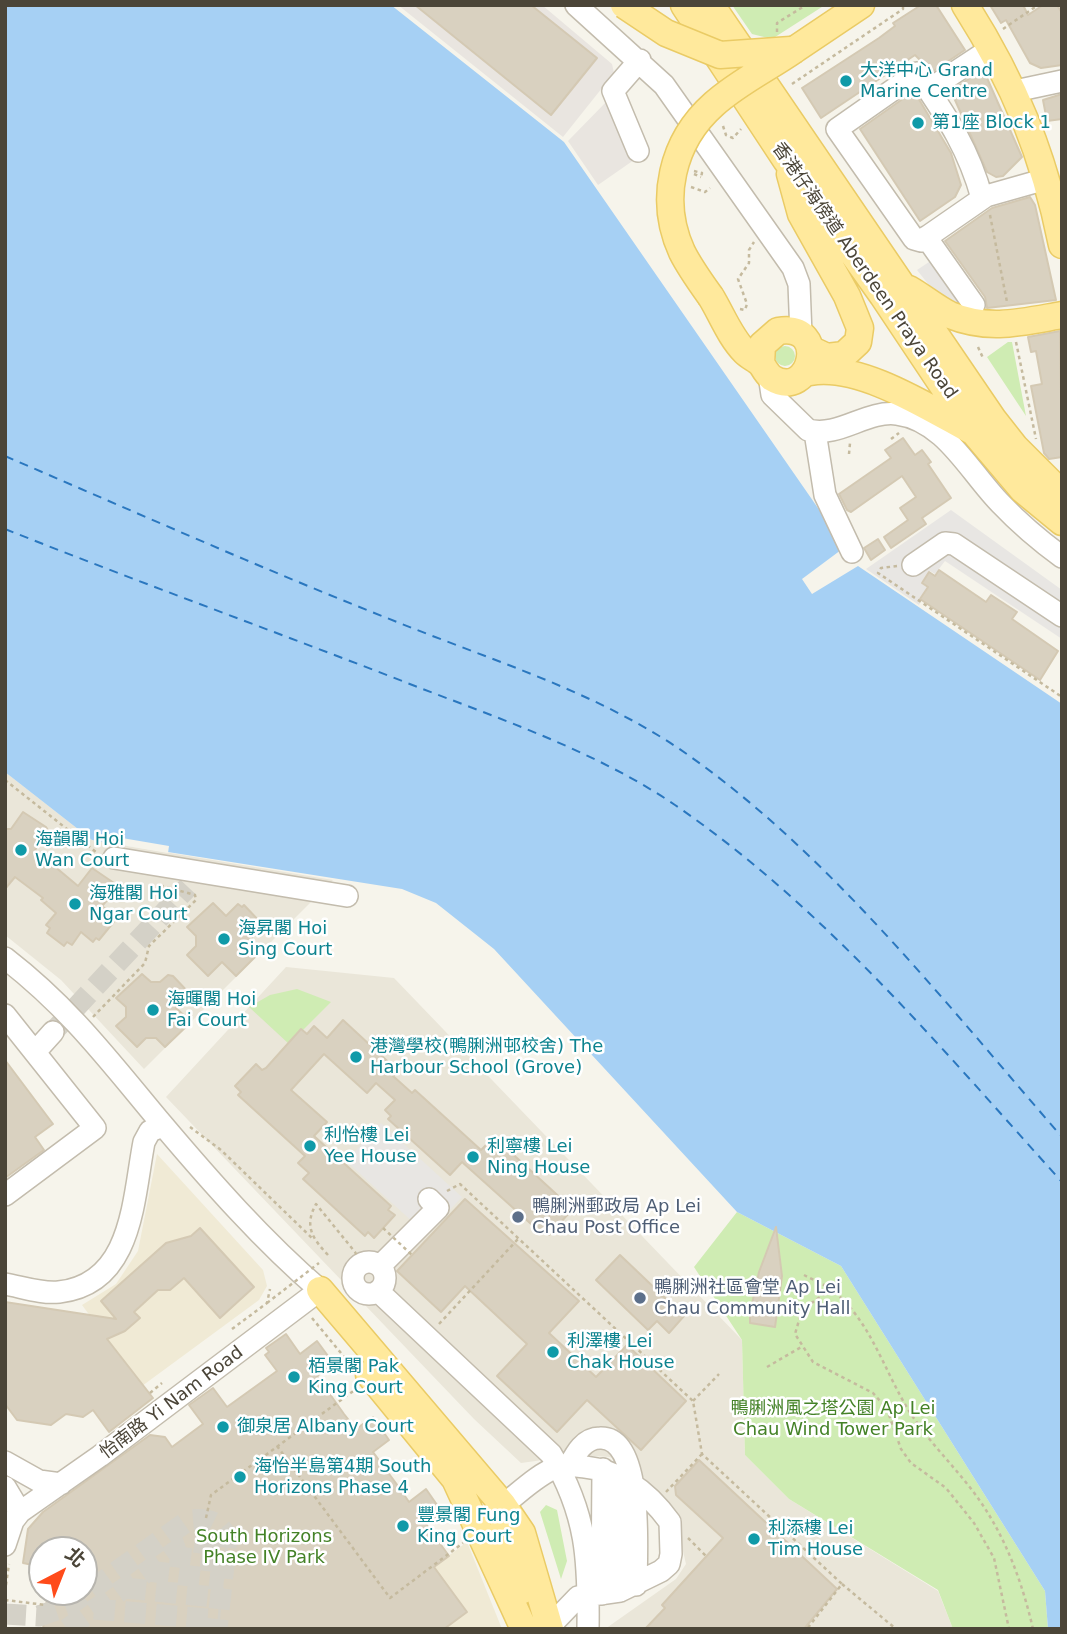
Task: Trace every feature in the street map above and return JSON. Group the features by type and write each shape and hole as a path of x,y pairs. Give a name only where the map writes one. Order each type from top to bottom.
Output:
{"main road":[{"path":"624,5 666,33 720,55 794,50"},
{"name":"香港仔海傍道 Aberdeen Praya Road","path":"684,5 786,160 883,296 973,431 1023,490 1062,522"},
{"name":"香港仔海傍道 Aberdeen Praya Road","path":"711,5 993,419 1015,447 1062,494"},
{"path":"786,160 802,214 847,296 860,328 858,342 844,355 827,357 745,352 724,309 682,251 676,233 671,195 674,162 698,120 714,104 861,5"},
{"path":"965,5 996,39 1046,179 1062,245"},
{"path":"904,286 948,314 984,325 1004,325 1062,315"},
{"path":"787,355 828,371 888,386 973,431"},
{"path":"314,1295 503,1505 522,1533 537,1628"},
{"path":"314,1295 455,1479 537,1628"}],"street":[{"path":"576,5 640,60 678,103 793,268 799,284 799,307 787,355 786,408 808,430 815,432 835,429 883,414 910,417 930,428 956,450 999,502 1062,557"},
{"path":"996,39 837,129 914,239 920,242 986,206 1046,179"},
{"path":"638,151 613,91 640,60"},
{"path":"1015,91 1062,81"},
{"path":"923,82 959,134 973,162 986,206"},
{"path":"926,237 974,305"},
{"path":"815,432 825,495 852,552"},
{"path":"914,565 945,543 954,544 1062,617"},
{"path":"106,856 189,878 347,896"},
{"path":"5,958 49,993 83,1027 163,1126 314,1295"},
{"path":"5,1015 95,1128 5,1195"},
{"path":"35,1052 53,1032"},
{"path":"5,1284 56,1293 87,1284 106,1271 119,1254 126,1235 144,1142 150,1131 163,1126"},
{"path":"378,1291 363,1293 355,1286 354,1271 370,1265 438,1208 429,1199"},
{"path":"370,1265 385,1279 378,1291"},
{"path":"378,1291 564,1466 633,1488"},
{"name":"怡南路 Yi Nam Road","path":"20,1512 61,1485 314,1295"},
{"path":"503,1505 564,1466 588,1442 606,1438 621,1452 633,1488 626,1586 588,1629"},
{"path":"5,1461 39,1481 61,1485"},
{"path":"564,1466 582,1522 626,1586"},
{"path":"5,1487 20,1512 13,1521 5,1545"},
{"path":"626,1586 633,1488"},
{"path":"537,1628 578,1597 626,1586"}],"path":[{"path":"792,84 903,9 903,5"},
{"path":"996,39 1038,5"},
{"path":"726,119 722,122 726,135 733,138 740,131"},
{"path":"690,186 705,192 710,188"},
{"path":"986,206 1008,305"},
{"path":"724,309 747,307 738,279 749,263 750,247 758,238"},
{"path":"1015,335 1036,443"},
{"path":"978,347 983,358"},
{"path":"891,438 899,433"},
{"path":"849,454 851,439"},
{"path":"914,565 884,567 878,573 1062,697"},
{"path":"5,780 106,856"},
{"path":"90,1019 145,963 149,946 196,900 195,895 189,892 157,884"},
{"path":"187,1125 221,1150 328,1255"},
{"path":"429,1199 460,1184 692,1401 702,1454 842,1584 896,1629"},
{"path":"314,1240 309,1222 316,1204 355,1252 370,1265"},
{"path":"383,1228 412,1255"},
{"path":"427,1337 519,1239"},
{"path":"232,1329 319,1263"},
{"path":"804,1275 831,1289 864,1327 910,1413 937,1451 969,1486 996,1527 1021,1580 1033,1629"},
{"path":"267,1303 270,1289"},
{"path":"831,1289 802,1310 795,1334 813,1362 873,1393 887,1409 901,1449 911,1463 946,1488 974,1523 994,1558 1009,1629"},
{"path":"767,1367 803,1346"},
{"path":"692,1401 719,1374"},
{"path":"150,1393 162,1383"},
{"path":"205,1518 211,1495 364,1383"},
{"path":"277,1446 390,1598 469,1538"},
{"path":"807,1629 842,1584"},
{"path":"5,1600 28,1603"}],"shaded area":[{"path":"398,5 542,5 612,64 614,73 563,137"},
{"path":"608,100 634,160 598,185 568,141"},
{"path":"941,254 978,318 936,294 917,270"},
{"path":"951,510 1062,590 1062,639 945,561 935,574 930,571 921,583 928,588 919,605 866,569"},
{"path":"5,772 92,840 333,880 144,1069 61,980 5,935"},
{"path":"286,967 394,978 742,1340 745,1455 789,1499 938,1591 953,1629 605,1629 676,1579 686,1564 674,1513 642,1475 610,1457 579,1455 521,1463 474,1419 166,1097"},
{"path":"381,1123 462,1197 427,1235 346,1161"},
{"path":"157,1154 263,1270 267,1286 259,1300 142,1386 82,1305 116,1284 138,1251"},
{"path":"467,1542 502,1629 366,1629 368,1616"}],"green space":[{"path":"732,5 825,5 772,39 752,34"},
{"path":"1012,342 1026,416 987,357"},
{"path":"781,346 789,346 795,356 789,366 781,366 775,360 775,352"},
{"path":"297,989 331,1002 289,1044 249,1007 270,995"},
{"name":"鴨脷洲風之塔公園 Ap Lei Chau Wind Tower Park","path":"737,1212 841,1266 1045,1591 1048,1629 953,1629 938,1590 789,1499 745,1455 742,1340 694,1267"},
{"path":"546,1505 557,1510 567,1561 561,1579 540,1512"}],"water":[{"path":"5,5 391,5 564,142 845,547 802,579 812,594 858,566 1062,704 1062,1629 1048,1629 1045,1591 841,1266 737,1212 494,949 436,903 402,889 92,840 5,772"}],"pier":[{"path":"122,838 169,846 168,853 121,845"}],"building":[{"path":"415,5 531,5 597,58 551,115"},
{"path":"921,5 936,5 965,50 932,72 915,55 821,118 802,88 879,38 895,26 893,23"},
{"path":"990,5 1023,5 1028,15 1043,5 1057,5 1062,13 1062,65 1041,68 1030,63 1006,20 1001,23"},
{"path":"983,69 1022,157 1003,176 996,177 987,172 951,91"},
{"path":"914,91 951,153 961,185 955,197 920,221 860,129"},
{"path":"1062,94 1062,119 1047,121 1043,100"},
{"path":"1030,197 1035,205 1056,300 987,308 985,297 945,241 992,208"},
{"path":"1060,331 1062,457 1049,459 1044,453 1031,386 1042,384 1036,351 1031,352 1028,337"},
{"path":"903,438 915,455 922,450 931,462 928,464 951,498 922,518 926,524 891,548 884,537 908,520 900,508 916,497 902,476 851,512 847,510 839,494 891,458 885,450"},
{"path":"878,539 885,550 871,560 864,548"},
{"path":"939,570 986,602 991,595 1017,612 1012,619 1058,651 1040,680 920,599 928,587 922,583 929,572 935,576"},
{"path":"23,812 46,827 49,832 35,850 78,886 92,868 114,883 117,889 102,906 117,918 99,940 96,938 93,942 81,932 72,945 67,942 64,946 47,933 50,928 46,925 56,913 41,900 43,898 15,877 5,889 5,829 11,829"},
{"name":"海昇閣 Hoi Sing Court","path":"213,903 226,916 238,904 242,907 244,905 261,923 252,932 252,942 261,951 236,976 222,962 208,976 187,955 196,946 196,936 187,927"},
{"name":"海暉閣 Hoi Fai Court","path":"142,974 151,982 160,982 168,975 173,976 190,994 176,1008 191,1022 165,1047 156,1038 146,1038 137,1047 116,1026 126,1017 126,1007 116,998"},
{"path":"343,1020 398,1071 393,1076 412,1093 415,1090 481,1150 488,1143 499,1153 505,1147 566,1203 563,1206 570,1212 549,1235 543,1229 540,1232 462,1162 450,1175 388,1119 391,1116 385,1110 395,1100 376,1083 367,1093 324,1054 291,1090 327,1122 314,1136 391,1206 388,1210 395,1215 374,1238 368,1232 365,1236 303,1179 309,1173 298,1163 305,1156 238,1095 241,1092 235,1086 256,1064 262,1070 266,1068 301,1029 307,1034 314,1026 327,1038"},
{"path":"5,1060 53,1124 35,1137 44,1150 5,1178"},
{"path":"465,1199 579,1301 549,1333 596,1377 627,1345 686,1401 641,1450 587,1400 557,1432 497,1376 527,1344 465,1286 441,1312 397,1271"},
{"path":"776,1227 782,1276 775,1327 750,1323 750,1313 759,1272"},
{"path":"200,1228 254,1287 220,1318 184,1278 170,1290 158,1290 134,1312 140,1318 125,1331 107,1339 153,1398 109,1432 93,1410 83,1417 66,1414 51,1425 17,1420 5,1404 5,1302 116,1319 101,1301 166,1243 191,1236"},
{"name":"鴨脷洲社區會堂 Ap Lei Chau Community Hall","path":"620,1255 684,1316 669,1333 657,1321 648,1330 596,1280"},
{"name":"海怡半島第4期 South Horizons Phase 4","path":"286,1334 300,1354 317,1341 334,1364 317,1376 344,1414 356,1429 373,1417 389,1440 373,1452 409,1502 426,1489 442,1512 426,1524 449,1556 434,1567 467,1612 444,1629 43,1629 46,1606 98,1606 98,1536 28,1536 28,1564 23,1563 28,1529 43,1512 150,1435 165,1437 172,1447 203,1424 189,1405 213,1388 227,1407 277,1371 265,1355 269,1352 266,1348"},
{"path":"699,1460 837,1589 804,1629 645,1629 665,1608 662,1605 723,1538 676,1495 675,1486"}],"ferry route":[{"path":"5,456 298,582 577,693 678,748 732,788 784,832 834,880 882,930 1062,1137"},
{"path":"5,529 515,725 582,753 645,786 730,845 831,934 926,1031 1062,1182"}],"tunnel":[{"path":"53,1032 188,887"},
{"path":"5,1614 39,1616 68,1606 189,1520 201,1519 216,1524 227,1537 217,1629"},
{"path":"67,1629 183,1546 194,1542 228,1547"},
{"path":"170,1556 226,1563"},
{"path":"148,1571 224,1580"},
{"path":"125,1588 223,1598"},
{"path":"94,1609 220,1620"}],"place":[{"name":"大洋中心 Grand Marine Centre","path":"846,81"},
{"name":"第1座 Block 1","path":"918,123"},
{"name":"海韻閣 Hoi Wan Court","path":"21,850"},
{"name":"海雅閣 Hoi Ngar Court","path":"75,904"},
{"name":"海昇閣 Hoi Sing Court","path":"224,939"},
{"name":"海暉閣 Hoi Fai Court","path":"153,1010"},
{"name":"港灣學校(鴨脷洲邨校舍) The Harbour School (Grove)","path":"356,1057"},
{"name":"利怡樓 Lei Yee House","path":"310,1146"},
{"name":"利寧樓 Lei Ning House","path":"473,1157"},
{"name":"鴨脷洲郵政局 Ap Lei Chau Post Office","path":"518,1217"},
{"name":"鴨脷洲社區會堂 Ap Lei Chau Community Hall","path":"640,1298"},
{"name":"利澤樓 Lei Chak House","path":"553,1352"},
{"name":"栢景閣 Pak King Court","path":"294,1377"},
{"name":"御泉居 Albany Court","path":"223,1427"},
{"name":"海怡半島第4期 South Horizons Phase 4","path":"240,1477"},
{"name":"豐景閣 Fung King Court","path":"403,1526"},
{"name":"利添樓 Lei Tim House","path":"754,1539"}],"park label":[{"name":"South Horizons Phase IV Park","path":"264,1547"}]}
